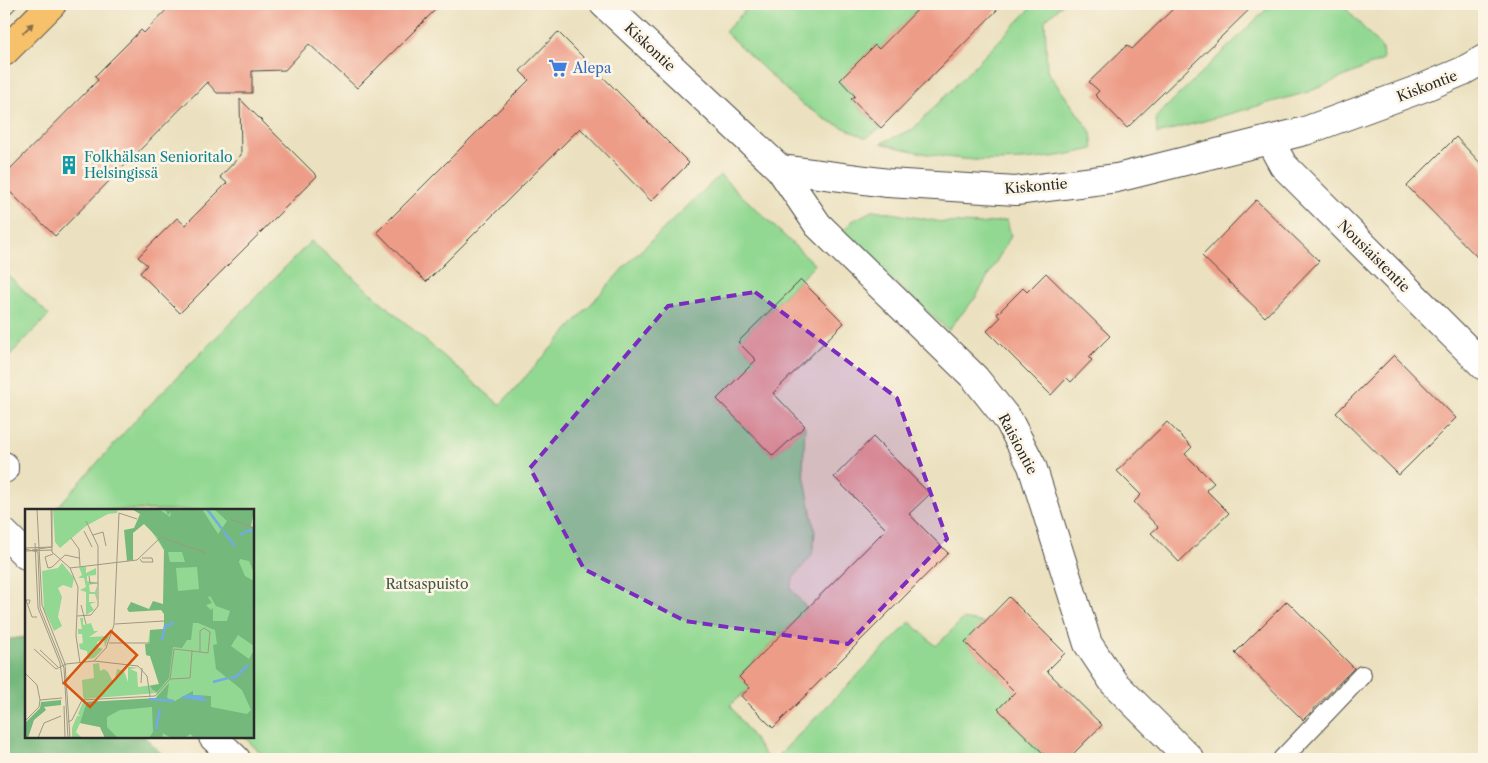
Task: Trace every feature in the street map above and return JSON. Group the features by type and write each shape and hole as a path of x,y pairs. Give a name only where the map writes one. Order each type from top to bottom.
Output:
{"main road":[{"path":"4,52 52,4"}],"street":[{"name":"Kiskontie","path":"604,4 780,169 888,183 1016,190 1117,178 1305,131 1425,87 1463,71 1484,59"},
{"name":"Nousiaistentie","path":"1270,141 1283,165 1484,366"},
{"name":"Raisiontie","path":"780,169 818,226 975,378 1008,421 1032,466 1088,644 1114,683 1190,759"},
{"path":"4,533 25,554"},
{"path":"213,738 236,759"}],"lane":[{"path":"1282,759 1362,675"}],"highlighted area":[{"path":"755,292 897,398 947,539 848,644 685,621 584,569 530,468 668,306"}],"green space":[{"path":"751,4 923,4 879,49 875,45 840,80 855,96 851,100 881,128 866,138 825,119 799,102 725,32"},
{"path":"1023,4 1063,4 1045,20 1047,71 1091,132 1093,149 1039,159 987,161 935,155 881,143 913,129 1029,10"},
{"path":"1272,4 1342,4 1382,48 1383,60 1308,92 1157,134 1156,117"},
{"name":"Ratsaspuisto","path":"720,175 815,265 738,342 758,362 748,368 717,399 773,456 805,426 803,469 815,533 812,555 794,577 790,588 807,609 739,676 750,688 730,705 768,759 267,759 245,738 254,738 254,509 56,509 140,415 311,241 500,405 627,264"},
{"path":"874,210 942,222 980,224 1007,220 1011,236 976,297 948,330 841,234 852,221"},
{"path":"4,271 49,315 4,361"},
{"path":"963,619 984,623 965,642 1015,692 998,709 1049,759 775,759 910,622 936,646"},
{"path":"25,637 25,738 146,738 167,759 4,759 4,640"}],"building":[{"name":"Folkhälsan Senioritalo Helsingissä","path":"172,4 441,4 357,88 309,44 285,70 252,71 252,93 217,93 207,82 55,236 4,186 4,175 98,80 95,76 141,30 144,33"},
{"path":"923,4 1003,4 881,128 851,99 855,96 840,80 875,45 879,49"},
{"path":"1178,4 1255,4 1127,128 1095,95 1099,91 1089,82 1127,45 1132,49"},
{"path":"558,32 689,163 651,201 580,128 426,282 377,232 529,80 520,71"},
{"path":"240,99 317,176 180,313 140,273 147,265 138,257 177,218 185,225 227,183 220,177 241,155"},
{"path":"1456,137 1484,167 1484,264 1407,186"},
{"path":"1256,200 1319,261 1265,317 1202,256"},
{"path":"1046,273 1110,336 1089,357 1092,360 1071,382 1067,378 1051,395 987,331 1000,318 997,314 1023,288 1027,292"},
{"path":"801,280 844,323 773,393 805,426 773,456 717,399 756,360 738,342"},
{"path":"1394,355 1456,418 1399,475 1336,413"},
{"path":"1167,422 1192,447 1185,454 1214,483 1206,490 1229,513 1179,562 1151,533 1158,527 1134,502 1141,495 1117,471"},
{"path":"873,437 930,494 909,514 948,553 773,728 741,696 750,688 739,677 886,529 834,477"},
{"path":"1009,597 1065,653 1047,671 1102,725 1068,759 1049,759 998,709 1015,692 965,642"},
{"path":"1287,601 1354,668 1303,720 1235,653"}],"tram line":[{"path":"4,20 19,4"}],"place":[{"name":"Alepa","path":"558,68"},
{"name":"Folkhälsan Senioritalo Helsingissä","path":"69,165"}]}
